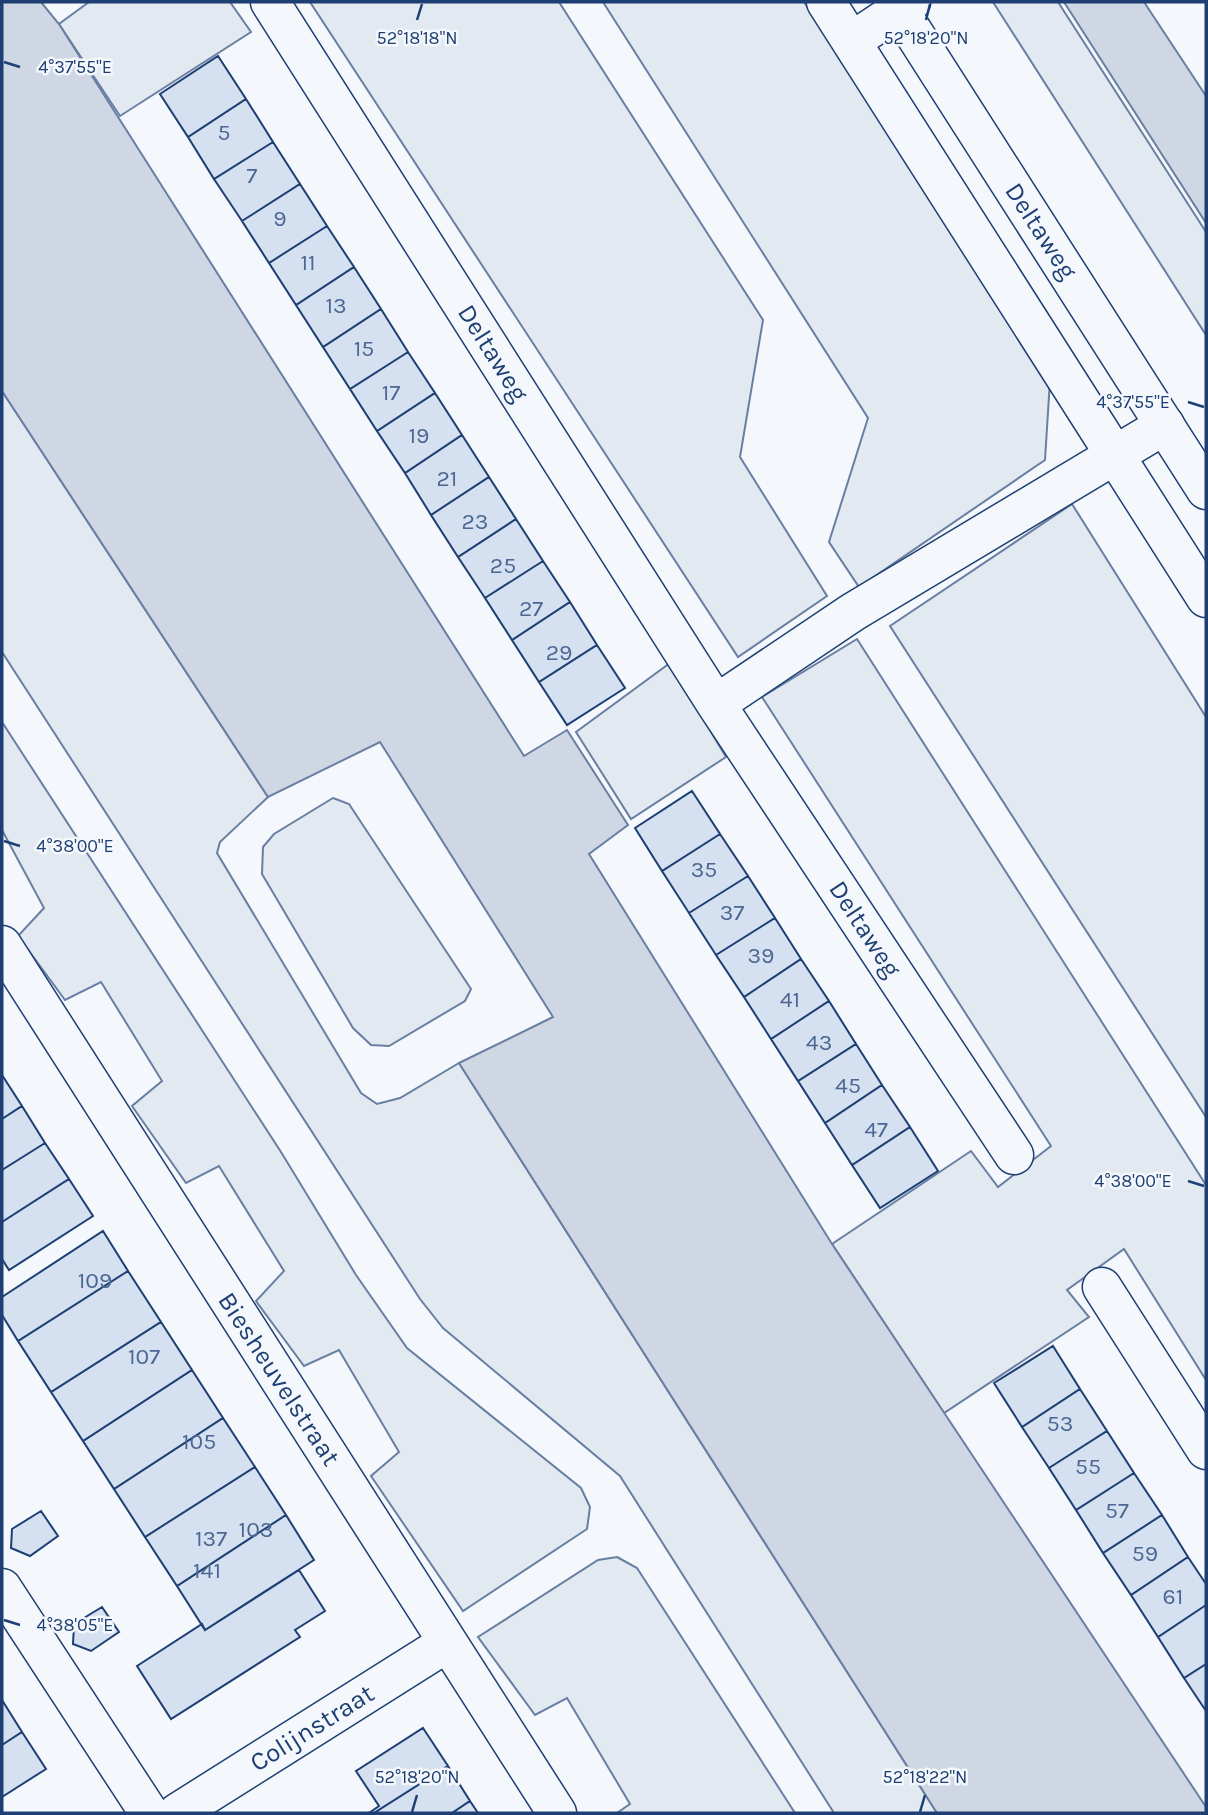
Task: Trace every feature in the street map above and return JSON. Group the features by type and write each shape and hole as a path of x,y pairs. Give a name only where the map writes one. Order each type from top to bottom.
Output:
{"street":[{"name":"Deltaweg","path":"271,2 716,704 1014,1155"},
{"path":"826,2 1206,598"},
{"name":"Deltaweg","path":"901,4 1206,490"},
{"path":"852,41 901,4"},
{"path":"716,704 853,612 1165,425"},
{"name":"Biesheuvelstraat","path":"2,944 557,1813"},
{"path":"1102,1287 1206,1450"},
{"path":"2,1588 149,1813"},
{"name":"Colijnstraat","path":"177,1813 447,1643"}],"shaded area":[{"path":"2,2 41,2 59,24 524,756 567,730 628,825 589,854 832,1244 1206,1807 1206,1813 937,1813 459,1063 553,1017 380,742 268,797 2,391"},
{"path":"89,2 230,2 251,32 120,116 59,24"},
{"path":"310,2 559,2 763,320 740,457 827,596 738,657"},
{"path":"603,2 804,2 1050,380 1045,460 859,587 829,542 868,418"},
{"path":"993,2 1058,2 1206,232 1206,335"},
{"path":"1064,2 1144,2 1206,96 1206,223"},
{"path":"2,391 268,797 220,842 217,853 361,1093 377,1104 400,1098 459,1063 937,1813 834,1813 620,1476 443,1328 420,1299 2,652"},
{"path":"1072,504 1206,717 1206,1117 890,626"},
{"path":"857,639 1206,1185 1206,1380 1124,1249 1067,1290 1089,1317 944,1413 832,1244 971,1151 998,1187 1051,1146 762,697"},
{"path":"670,663 726,757 631,819 576,732"},
{"path":"2,722 281,1152 356,1275 407,1348 581,1488 590,1507 587,1529 463,1611 371,1476 399,1452 339,1350 304,1366 256,1301 284,1271 219,1166 186,1183 132,1106 162,1081 101,982 65,1000 18,936 44,908 2,830"},
{"path":"333,798 349,804 471,989 465,1001 389,1046 371,1045 353,1028 262,874 263,847 274,834"},
{"path":"617,1557 637,1568 795,1813 617,1813 630,1804 567,1698 535,1715 478,1637 598,1560"}],"building":[{"path":"218,56 246,99 188,137 160,94"},
{"path":"246,99 273,142 214,179 188,137"},
{"path":"273,142 300,184 242,221 214,179"},
{"path":"300,184 327,226 269,263 242,221"},
{"path":"327,226 354,267 296,305 269,263"},
{"path":"354,267 381,309 323,347 296,305"},
{"path":"381,309 408,352 350,389 323,347"},
{"path":"408,352 435,393 377,431 350,389"},
{"path":"435,393 462,435 405,473 377,431"},
{"path":"462,435 489,477 431,515 405,473"},
{"path":"489,477 516,519 458,557 431,515"},
{"path":"516,519 543,561 485,598 458,557"},
{"path":"543,561 570,602 512,640 485,598"},
{"path":"570,602 597,645 539,682 512,640"},
{"path":"597,645 625,688 567,725 539,682"},
{"path":"692,791 720,834 662,871 635,828"},
{"path":"720,834 748,876 689,913 662,871"},
{"path":"748,876 775,918 716,955 689,913"},
{"path":"775,918 801,959 744,997 716,955"},
{"path":"801,959 829,1001 771,1039 744,997"},
{"path":"829,1001 856,1044 798,1081 771,1039"},
{"path":"856,1044 882,1085 825,1123 798,1081"},
{"path":"2,1075 22,1106 2,1119"},
{"path":"882,1085 910,1127 852,1165 825,1123"},
{"path":"22,1106 45,1143 2,1170 2,1119"},
{"path":"910,1127 938,1171 880,1208 852,1165"},
{"path":"45,1143 69,1179 2,1222 2,1170"},
{"path":"69,1179 93,1216 9,1270 2,1259 2,1222"},
{"path":"103,1231 128,1271 18,1341 2,1315 2,1297"},
{"path":"128,1271 161,1322 51,1392 18,1341"},
{"path":"161,1322 192,1370 83,1441 51,1392"},
{"path":"1053,1346 1080,1389 1022,1427 994,1383"},
{"path":"192,1370 223,1418 114,1489 83,1441"},
{"path":"1080,1389 1107,1431 1049,1468 1022,1427"},
{"path":"223,1418 255,1467 145,1537 114,1489"},
{"path":"1107,1431 1134,1473 1076,1510 1049,1468"},
{"path":"255,1467 286,1515 177,1586 145,1537"},
{"path":"1134,1473 1162,1515 1103,1553 1076,1510"},
{"path":"41,1511 58,1536 30,1556 11,1548 12,1529"},
{"path":"286,1515 314,1560 205,1630 177,1586"},
{"path":"1162,1515 1188,1557 1131,1595 1103,1553"},
{"path":"1188,1557 1206,1584 1206,1605 1158,1637 1131,1595"},
{"path":"299,1570 325,1611 295,1630 300,1637 171,1719 137,1666 202,1624 205,1630"},
{"path":"1206,1605 1206,1664 1184,1678 1158,1637"},
{"path":"102,1607 119,1632 91,1651 73,1644 74,1624"},
{"path":"1206,1664 1206,1711 1184,1678"},
{"path":"2,1700 22,1732 2,1745"},
{"path":"423,1728 448,1766 374,1813 369,1813 379,1806 356,1771"},
{"path":"22,1732 46,1769 2,1797 2,1745"},
{"path":"448,1766 470,1801 452,1813 374,1813"},
{"path":"470,1801 478,1813 452,1813"}]}
